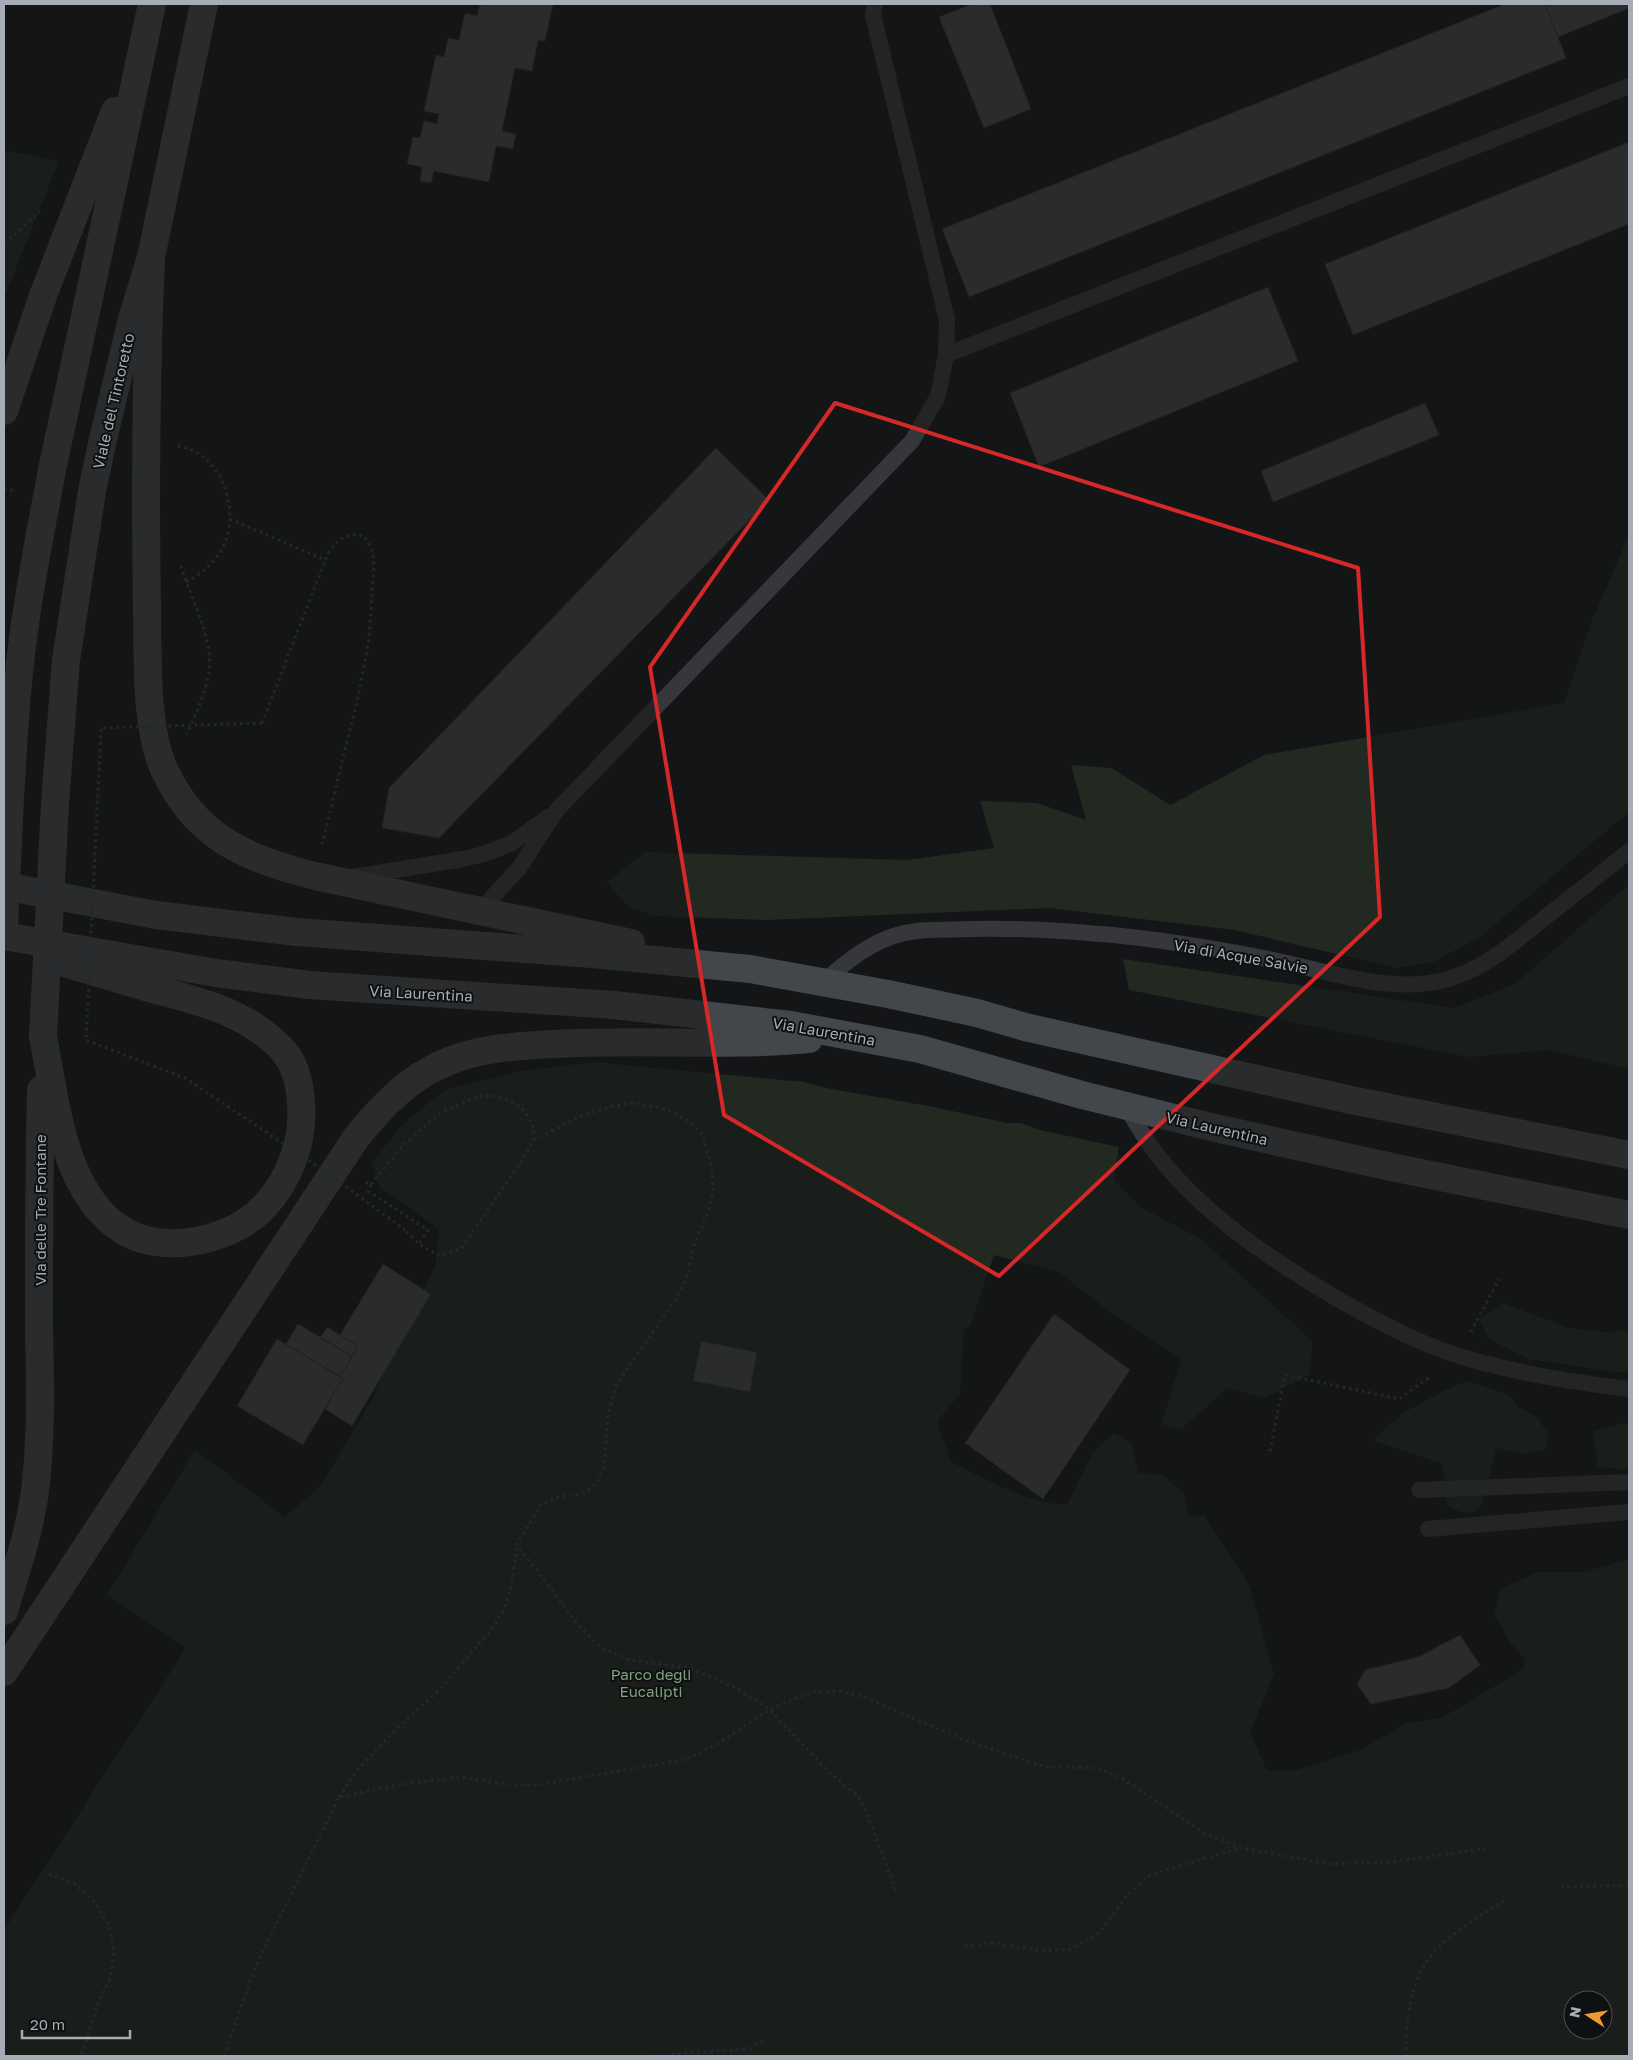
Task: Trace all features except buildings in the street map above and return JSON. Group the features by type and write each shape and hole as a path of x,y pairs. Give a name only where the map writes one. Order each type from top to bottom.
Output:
{"main road":[{"path":"4,925 18,680 36,558 52,470 152,4"},
{"name":"Viale del Tintoretto","path":"55,804 66,660 84,534 103,439 132,319 151,257 204,4"},
{"path":"4,411 44,293 144,35"},
{"path":"151,257 146,440 150,697 160,760 181,800 215,836 235,848 275,865 334,880 750,969 976,1013 1025,1027 1342,1098 1629,1155"},
{"name":"Via delle Tre Fontane","path":"4,1611 26,1536 33,1501 37,1465 40,1384 39,1248 42,1036 55,804"},
{"path":"4,886 156,915 297,932 592,954 750,969"},
{"name":"Via Laurentina","path":"4,936 216,973 294,984 375,991 614,1005 767,1021 850,1035 920,1049 1126,1106 1396,1168 1629,1214"},
{"path":"4,945 219,1007 232,1012 257,1027 281,1047 294,1067 299,1087 302,1112 301,1130 292,1162 272,1198 262,1210 241,1225 220,1235 200,1240 178,1243 159,1242 140,1238 122,1230 92,1202 74,1168 60,1124 42,1036"},
{"path":"4,1672 356,1138 379,1111 408,1085 437,1066 455,1059 493,1050 522,1046 611,1042 782,1041 850,1035"}],"lane":[{"path":"334,880 380,874 484,854 512,843 556,811 912,441 938,396 946,355 946,320 872,15 875,4"},
{"path":"946,355 1629,86"},
{"path":"480,911 520,867 556,811"},
{"name":"Via di Acque Salvie","path":"824,982 843,964 871,946 897,935 922,931 1004,928 1081,932 1166,942 1275,960 1377,983 1407,985 1434,983 1463,974 1493,958 1629,851"},
{"path":"1126,1106 1159,1158 1193,1194 1231,1228 1304,1279 1378,1322 1420,1342 1480,1362 1567,1380 1629,1389"},
{"path":"1420,1490 1629,1482"},
{"path":"1428,1529 1629,1512"}],"path":[{"path":"173,454 176,445 188,447 212,464 228,492 230,519 227,538 217,557 202,572 186,582"},
{"path":"230,519 325,560"},
{"path":"224,2056 256,1965 339,1797 357,1770 391,1734 440,1689 493,1628 504,1608 511,1588 517,1545 522,1533 535,1517 541,1504 558,1497 581,1494 597,1482 604,1466 608,1414 618,1383 676,1299 687,1277 695,1242 708,1212 713,1192 712,1169 703,1135 687,1120 665,1109 633,1103 614,1106 580,1116 534,1140 522,1162 460,1249 440,1256 419,1244 404,1230 329,1174 184,1078 86,1040 101,728 262,723 325,560 337,542 350,534 358,534 364,536 372,550 374,566 369,639 362,678 321,848"},
{"path":"180,563 208,643 209,671 200,704 186,737"},
{"path":"419,1244 428,1230 368,1191 400,1148 440,1113 480,1096 498,1096 521,1107 532,1122 534,1140"},
{"path":"364,1180 371,1185"},
{"path":"347,1191 352,1183"},
{"path":"1470,1333 1499,1279"},
{"path":"1270,1451 1285,1375 1399,1399"},
{"path":"517,1545 580,1627 602,1648 630,1660 689,1668 734,1687 769,1709 829,1772 857,1795 865,1808 896,1890"},
{"path":"339,1797 461,1777 501,1784 538,1785 687,1759 719,1744 769,1709 813,1692 840,1691 864,1697 967,1741 1046,1767 1098,1768 1123,1779 1206,1834 1241,1848 1329,1864 1390,1862 1490,1848"},
{"path":"965,1946 992,1943 1043,1951 1071,1949 1099,1933 1128,1894 1150,1874 1241,1848"},
{"path":"49,1874 75,1884 95,1902 109,1925 114,1952 110,1978 98,2003 81,2056"},
{"path":"1561,1887 1629,1885"},
{"path":"1406,2056 1410,2008 1417,1981 1428,1960 1442,1944 1504,1901"},
{"path":"652,2056 749,2049 764,2040"}],"highlighted area":[{"path":"835,403 1358,568 1380,917 999,1276 724,1115 650,667"}],"green space":[{"path":"4,150 59,161 4,298"},
{"path":"1629,535 1629,812 1480,937 1433,962 1397,968 1234,930 1049,908 767,920 654,916 628,907 607,882 645,852 907,860 994,848 980,801 1037,803 1086,820 1071,765 1112,768 1170,805 1264,755 1564,703 1593,618"},
{"path":"1629,884 1629,1069 1550,1050 1468,1057 1129,990 1123,959 1454,1008 1515,984"},
{"name":"Parco degli Eucalipti","path":"593,1062 804,1082 826,1088 934,1107 1007,1123 1021,1123 1040,1130 1119,1147 1114,1180 1142,1208 1201,1239 1312,1341 1310,1374 1265,1398 1228,1388 1180,1430 1162,1424 1181,1359 1110,1312 1059,1272 994,1255 970,1326 964,1329 960,1394 937,1421 951,1462 1007,1489 1036,1500 1067,1505 1093,1452 1114,1433 1131,1443 1138,1473 1162,1475 1183,1492 1189,1515 1205,1516 1250,1587 1274,1674 1250,1732 1267,1770 1293,1771 1360,1750 1407,1723 1442,1718 1525,1668 1523,1657 1510,1642 1494,1615 1501,1588 1539,1572 1585,1572 1629,1559 1629,2056 4,2056 4,1930 186,1648 107,1595 195,1450 285,1517 320,1487 369,1405 435,1266 439,1229 380,1188 371,1163 404,1123 446,1089 521,1071"},
{"path":"1503,1303 1569,1328 1606,1332 1629,1330 1629,1372 1616,1372 1528,1359 1489,1339 1479,1319"},
{"path":"1468,1381 1509,1395 1519,1407 1536,1416 1549,1435 1545,1450 1524,1454 1496,1448 1481,1507 1468,1514 1448,1507 1442,1464 1373,1440 1403,1413 1445,1390"},
{"path":"1629,1422 1629,1470 1598,1467 1593,1431"}]}
